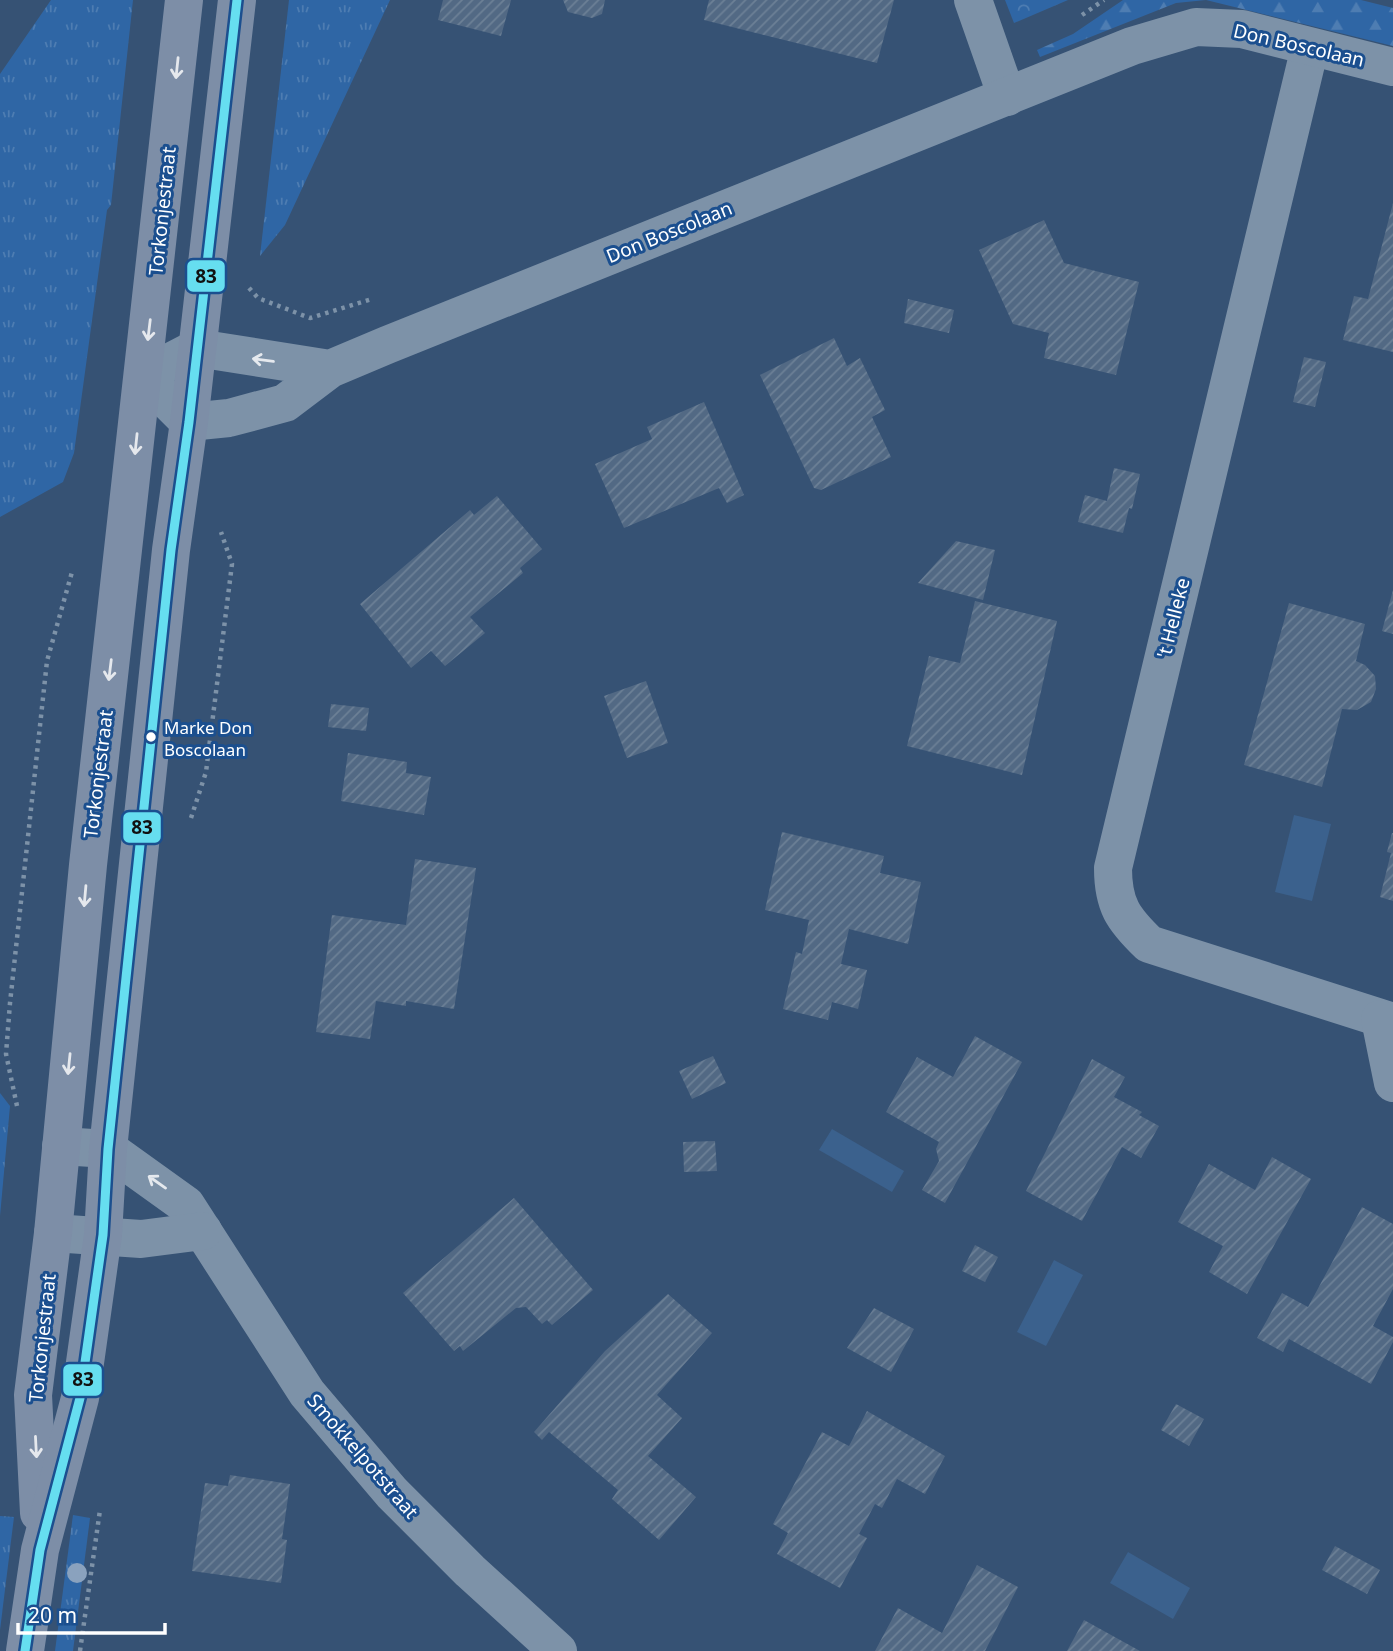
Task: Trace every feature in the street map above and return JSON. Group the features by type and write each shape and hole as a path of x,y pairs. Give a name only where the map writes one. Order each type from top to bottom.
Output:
{"main road":[{"name":"Torkonjestraat","path":"40,1550 33,1395 53,1233 88,865 184,0"},
{"name":"Torkonjestraat","path":"25,1651 40,1550 80,1398 103,1235 108,1149 171,550 189,422 237,0"}],"street":[{"path":"973,0 1007,96"},
{"name":"Don Boscolaan","path":"189,422 229,418 285,402 330,369 1132,46 1196,27 1242,29 1393,67"},
{"name":"'t Helleke","path":"1311,47 1113,868 1113,891 1125,920 1149,944 1387,1021 1393,1083"},
{"path":"189,422 143,376 197,348 330,369"},
{"path":"61,1146 108,1149"},
{"name":"Smokkelpotstraat","path":"108,1149 174,1194 203,1231 316,1404 392,1493 470,1572 558,1651"},
{"path":"53,1233 141,1239 203,1231"}],"path":[{"path":"243,281 258,298 310,318 370,299"}],"green space":[{"path":"51,0 133,0 111,205 107,210 74,453 63,482 0,517 0,74"},
{"path":"289,0 390,0 285,225 260,256"},
{"path":"1005,0 1068,0 1014,23"},
{"path":"1123,0 1206,0 1176,3 1040,57 1037,50 1073,34"},
{"path":"1206,0 1361,0 1393,8 1393,46"},
{"path":"0,1093 10,1106 0,1216"},
{"path":"73,1515 90,1518 73,1651 55,1651"},
{"path":"0,1516 14,1517 0,1630"}],"shaded area":[{"path":"1294,815 1331,824 1312,901 1275,892"},
{"path":"832,1129 904,1171 892,1192 819,1150"},
{"path":"1054,1260 1083,1275 1046,1346 1017,1332"},
{"path":"1128,1552 1190,1588 1173,1619 1110,1583"}],"building":[{"path":"443,0 511,0 501,36 438,20"},
{"path":"563,0 605,0 602,14 592,18 568,12"},
{"path":"709,0 894,0 877,63 704,20"},
{"path":"1393,203 1393,352 1343,340 1354,296 1368,299"},
{"path":"1044,220 1064,263 1139,282 1116,375 1044,358 1049,333 1013,324 979,250"},
{"path":"908,299 954,310 949,333 904,323"},
{"path":"834,338 847,366 860,358 885,410 872,417 891,457 821,490 814,488 760,375"},
{"path":"1304,357 1326,362 1315,407 1293,402"},
{"path":"704,402 744,495 727,503 719,488 624,528 595,464 652,439 647,427"},
{"path":"1114,468 1140,474 1123,533 1078,522 1085,495 1107,501"},
{"path":"497,496 542,549 520,568 523,573 470,617 485,633 445,666 431,651 411,668 360,604 470,510 474,515"},
{"path":"956,541 995,550 983,600 918,583"},
{"path":"1393,590 1393,634 1382,631"},
{"path":"975,601 1057,621 1022,775 907,746 929,656 960,663"},
{"path":"1289,603 1365,624 1356,661 1365,665 1375,676 1376,689 1371,702 1357,710 1342,709 1322,787 1244,765"},
{"path":"646,681 668,743 627,758 604,696"},
{"path":"331,704 369,708 366,731 328,727"},
{"path":"348,753 407,762 406,773 431,777 424,815 341,801"},
{"path":"782,832 884,856 880,873 921,882 908,944 849,929 841,964 867,970 858,1009 832,1002 828,1020 783,1009 796,952 802,954 809,920 765,910"},
{"path":"1392,833 1393,901 1380,897 1391,853 1387,852"},
{"path":"415,859 476,868 454,1009 406,1001 406,1006 376,1001 370,1039 316,1032 332,915 406,925"},
{"path":"975,1036 1022,1062 945,1203 922,1190 939,1161 936,1149 939,1142 886,1112 917,1057 953,1077"},
{"path":"713,1056 726,1083 692,1099 679,1071"},
{"path":"1092,1059 1125,1077 1114,1097 1142,1112 1139,1115 1159,1126 1141,1158 1122,1147 1082,1221 1026,1191"},
{"path":"715,1141 717,1171 684,1172 683,1142"},
{"path":"1272,1157 1311,1179 1247,1294 1209,1272 1223,1246 1178,1222 1209,1164 1255,1190"},
{"path":"514,1198 593,1290 552,1325 547,1320 542,1324 526,1307 516,1308 463,1351 460,1346 454,1351 403,1293"},
{"path":"1362,1207 1393,1224 1393,1289 1373,1326 1393,1337 1393,1342 1371,1384 1289,1339 1283,1352 1257,1338 1282,1293 1308,1307"},
{"path":"975,1245 998,1257 985,1282 962,1271"},
{"path":"668,1294 712,1333 657,1395 682,1418 648,1456 696,1497 659,1540 612,1499 618,1490 549,1432 542,1440 534,1432 605,1351"},
{"path":"874,1308 914,1329 891,1372 847,1348"},
{"path":"1176,1404 1204,1419 1189,1446 1161,1430"},
{"path":"867,1411 945,1456 925,1494 897,1479 882,1508 875,1504 859,1534 867,1538 840,1588 777,1554 788,1533 773,1524 822,1432 849,1446"},
{"path":"230,1475 290,1484 282,1539 287,1540 281,1583 192,1571 205,1483 228,1486"},
{"path":"1335,1546 1380,1570 1367,1594 1322,1570"},
{"path":"977,1565 1018,1587 985,1651 875,1651 898,1608 942,1633"},
{"path":"1084,1620 1140,1651 1067,1651"}],"transit line":[{"name":"83","path":"25,1651 40,1550 80,1398 103,1235 108,1149 171,550 189,422 237,0"}],"place":[{"name":"Marke Don Boscolaan","path":"151,737"}]}
